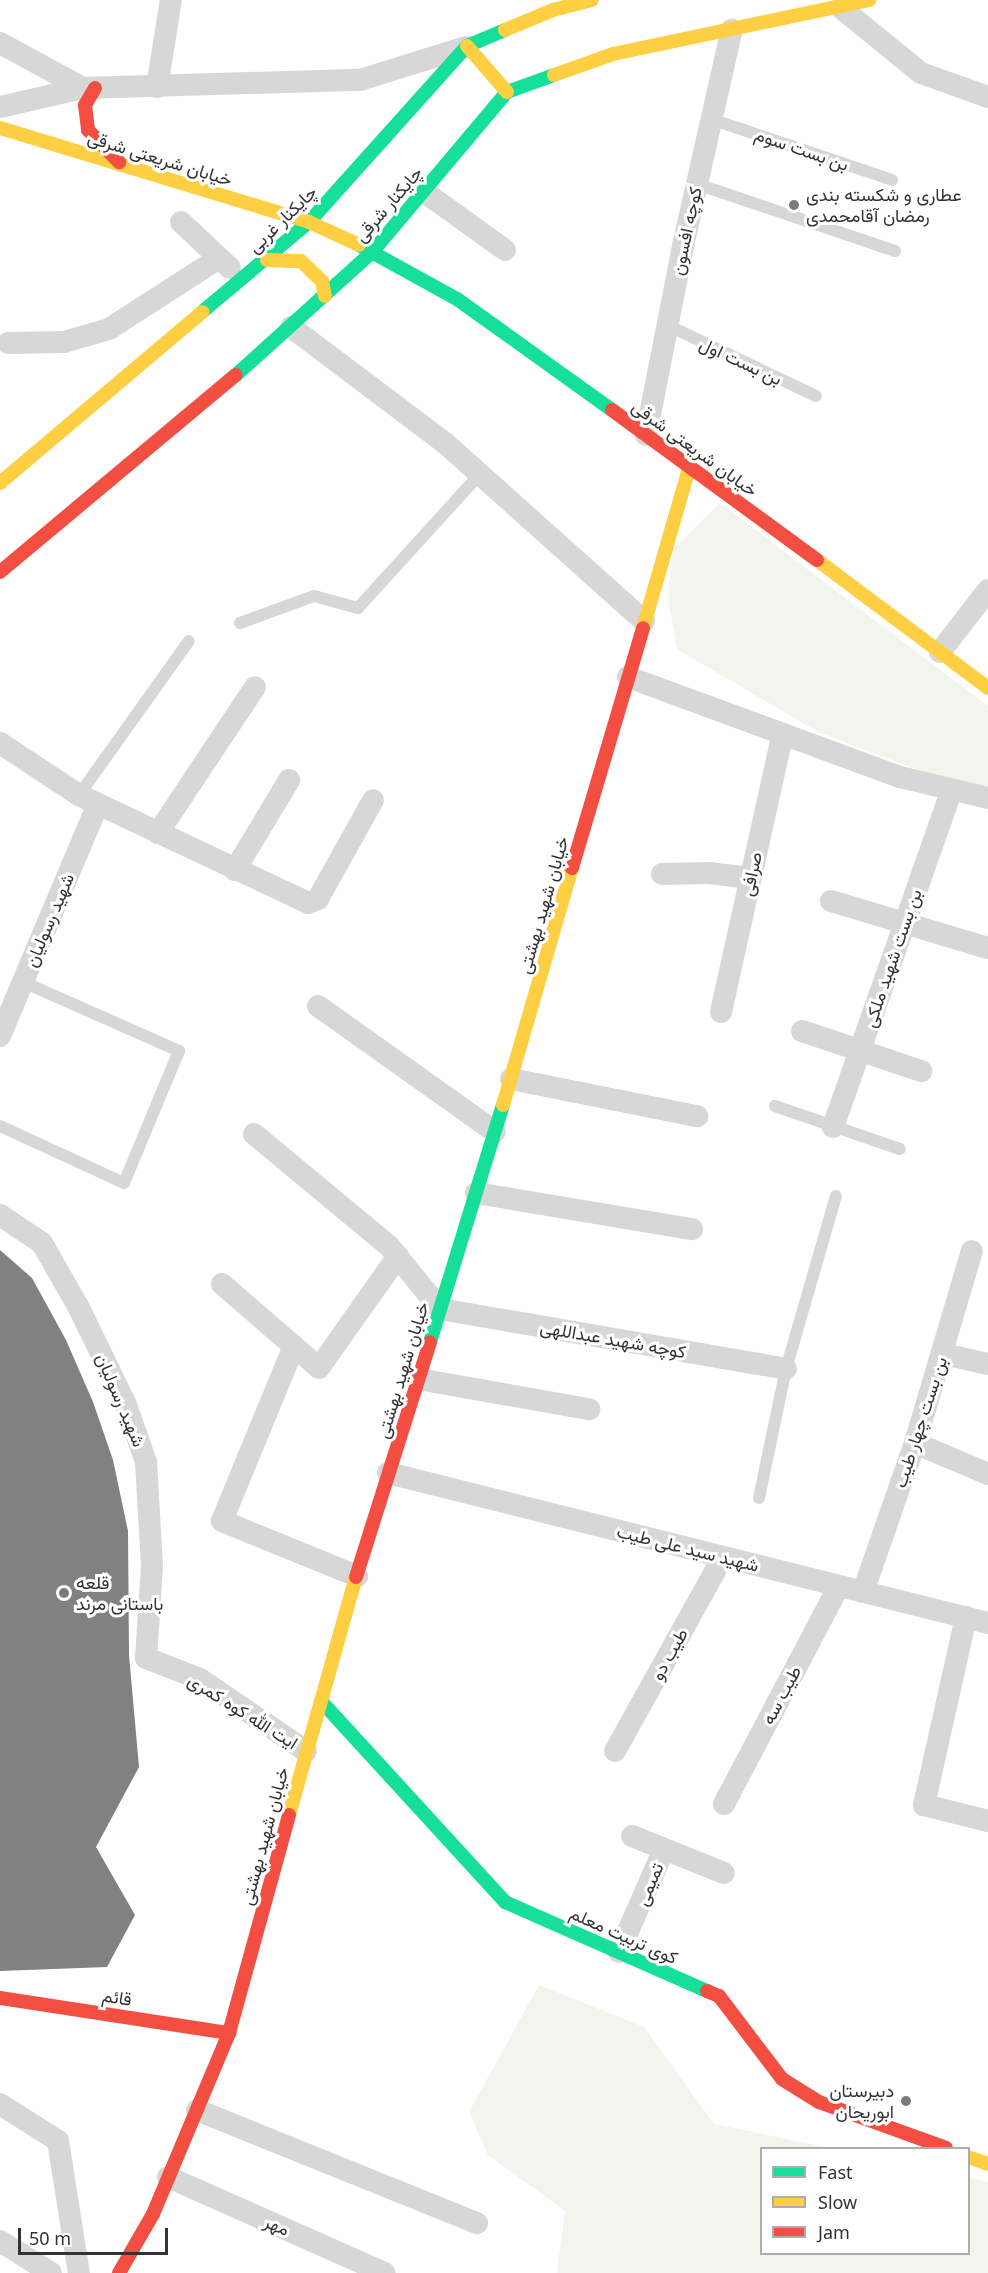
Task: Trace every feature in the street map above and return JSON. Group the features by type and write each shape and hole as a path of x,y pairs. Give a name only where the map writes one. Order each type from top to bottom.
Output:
{"street":[{"path":"157,87 171,0"},
{"name":"چایکنار غربی","path":"0,483 267,260 309,222 467,46 554,10 592,0"},
{"name":"چایکنار شرقی","path":"0,572 291,327 373,251 507,92 613,54 841,8 869,0"},
{"path":"841,8 921,73 988,97"},
{"name":"كوچه افسون","path":"646,435 697,184 732,29"},
{"path":"0,43 89,88"},
{"path":"0,107 89,88 360,80 467,46 507,92"},
{"path":"89,88 85,105 88,130 100,146 123,165"},
{"name":"خیابان شریعتی شرقی","path":"0,128 309,222 373,251 457,299 690,465 988,688"},
{"path":"423,191 505,250"},
{"path":"181,222 242,280"},
{"path":"8,343 64,342 109,329 219,258"},
{"path":"267,260 301,261 322,281 325,296"},
{"path":"291,327 480,474 644,621"},
{"name":"خیابان شهید بهشتی","path":"119,2273 153,2214 229,2032 306,1751 357,1576 511,1079 690,465"},
{"path":"940,652 988,590"},
{"path":"628,677 782,736 900,777 988,798"},
{"path":"158,833 255,687"},
{"name":"صرافی","path":"721,1012 782,736"},
{"path":"0,743 89,800 235,870 314,903 373,800"},
{"path":"235,870 289,780"},
{"name":"بن بست شهید ملکی","path":"833,1127 952,789"},
{"name":"شهید رسولیان","path":"0,1036 23,982 89,800"},
{"path":"662,874 709,873 750,878"},
{"path":"831,901 988,948"},
{"path":"318,1006 495,1132"},
{"path":"802,1031 921,1071"},
{"path":"511,1079 697,1116"},
{"path":"254,1134 398,1256 440,1309"},
{"path":"476,1193 693,1229"},
{"name":"شهید رسولیان","path":"0,1215 42,1243 79,1308 126,1405 146,1462 152,1567 146,1658"},
{"name":"بن بست چهار طیب","path":"863,1592 915,1443 972,1251"},
{"path":"222,1284 319,1368 398,1256"},
{"name":"کوچه شهید عبداللهی","path":"440,1309 786,1369"},
{"path":"294,1346 222,1521 357,1576"},
{"path":"943,1354 987,1360"},
{"path":"418,1379 589,1408"},
{"path":"915,1443 988,1474"},
{"name":"شهید سید علی طیب","path":"388,1473 988,1623"},
{"name":"طیب دو","path":"615,1751 723,1557"},
{"name":"طیب سه","path":"724,1804 839,1586"},
{"path":"966,1617 924,1805 988,1821"},
{"name":"ایت الله کوه کمری","path":"146,1658 200,1679 306,1751"},
{"name":"کوی تربیت معلم","path":"321,1701 506,1902 719,1996 782,2079 819,2102 943,2147"},
{"path":"632,1836 724,1873"},
{"name":"تمیمی","path":"619,1952 664,1849"},
{"name":"قائم","path":"0,1998 229,2032"},
{"path":"0,2104 58,2141 79,2273"},
{"path":"197,2110 477,2223"},
{"path":"970,2157 988,2164"},
{"name":"مهر","path":"168,2177 385,2273"},
{"path":"0,2241 51,2273"}],"lane":[{"name":"بن بست سوم","path":"711,119 892,180"},
{"path":"697,184 895,251"},
{"name":"بن بست اول","path":"667,326 816,396"},
{"path":"240,623 314,596 358,608 480,474"},
{"path":"89,800 189,641"},
{"path":"0,1126 124,1183 179,1051 23,982"},
{"path":"775,1106 900,1149"},
{"path":"759,1498 786,1369 836,1196"}],"shaded area":[{"path":"720,503 988,706 988,786 966,788 818,732 677,649 668,597 673,549"},
{"path":"539,1985 644,2027 714,2124 825,2147 760,2147 760,2255 970,2255 970,2178 988,2182 988,2273 557,2273 565,2211 488,2155 469,2112"}],"building":[{"name":"قلعه باستانی مرند","path":"0,1250 32,1278 66,1340 93,1402 113,1460 128,1531 129,1655 139,1767 96,1847 135,1915 107,1967 0,1971"}],"traffic: fast":[{"path":"202,312 309,222 467,46 505,30"},
{"path":"236,375 373,251 507,92 554,75"},
{"path":"359,245 457,299 612,410"},
{"path":"430,1342 503,1105"},
{"path":"321,1701 505,1902 707,1991"}],"traffic: slow":[{"path":"505,30 553,10 592,0"},
{"path":"554,75 613,54 869,0"},
{"path":"467,46 507,92"},
{"path":"0,128 309,222 359,245"},
{"path":"267,260 301,261 322,281 325,296"},
{"path":"0,483 202,312"},
{"path":"643,628 690,465"},
{"path":"817,560 988,688"},
{"path":"503,1105 572,868"},
{"path":"289,1815 356,1577"},
{"path":"970,2158 988,2164"}],"traffic: jam":[{"path":"95,88 85,105 88,130 119,162"},
{"path":"0,572 236,375"},
{"path":"612,410 817,560"},
{"path":"572,868 643,628"},
{"path":"356,1577 430,1342"},
{"path":"119,2273 153,2214 229,2033 289,1815"},
{"path":"707,1991 719,1996 782,2079 819,2102 943,2147"},
{"path":"0,1998 229,2033"}],"place":[{"name":"عطاری و شکسته بندی رمضان آقامحمدی","path":"794,205"},
{"name":"قلعه باستانی مرند","path":"64,1593"},
{"name":"دبیرستان ابوریحان","path":"906,2101"}]}
